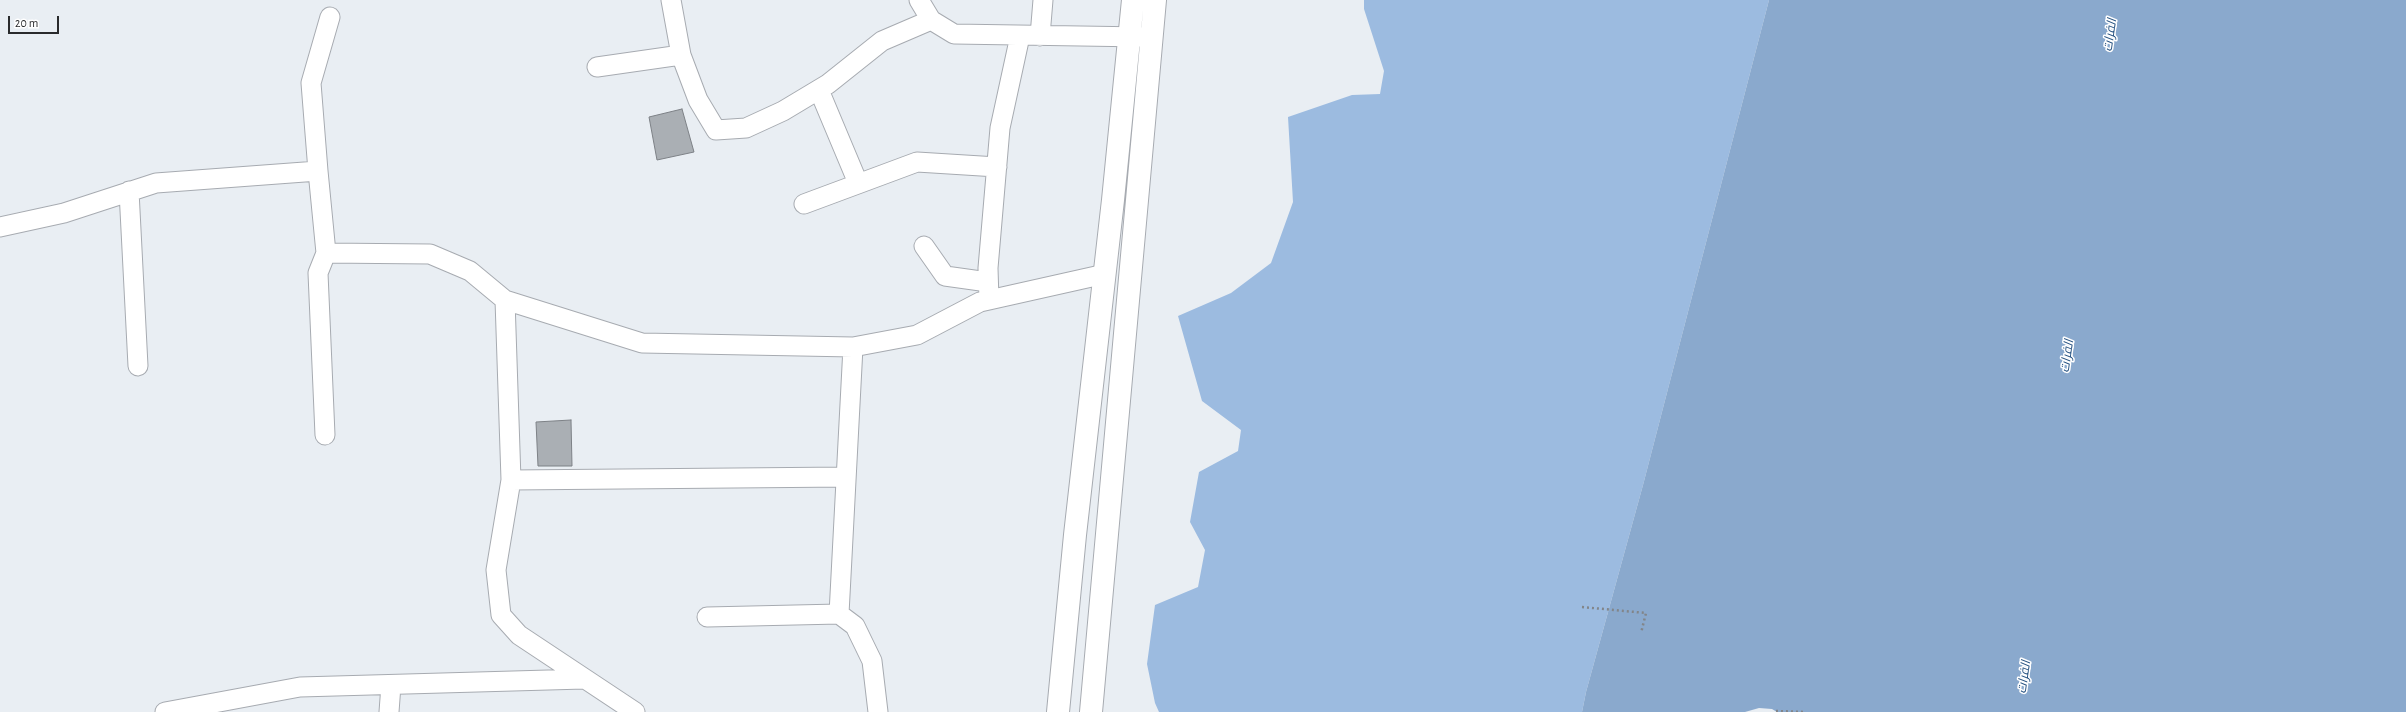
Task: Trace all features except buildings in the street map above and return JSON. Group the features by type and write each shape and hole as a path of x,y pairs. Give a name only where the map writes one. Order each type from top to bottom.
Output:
{"street":[{"path":"671,0 681,55 698,100 716,130 746,128 783,111 819,90 882,41 930,20"},
{"path":"919,0 930,20 954,34 1151,37"},
{"path":"1040,36 1043,0"},
{"path":"1058,712 1075,535 1105,274 1133,0"},
{"path":"1091,712 1155,0"},
{"path":"325,435 318,273 326,253 311,83 330,17"},
{"path":"326,253 430,254 470,272 505,300 642,343 853,347 917,335 980,302 989,291 1000,128 1020,36"},
{"path":"597,67 681,55"},
{"path":"819,90 858,183"},
{"path":"804,204 916,162 997,167"},
{"path":"0,227 64,212 156,183 318,171"},
{"path":"129,191 138,366"},
{"path":"924,246 945,276 989,291 1105,274"},
{"path":"505,300 512,480 496,570 501,615 518,635 635,712"},
{"path":"839,614 853,347"},
{"path":"512,480 846,477"},
{"path":"707,617 839,614 855,626 872,661 878,712"},
{"path":"165,712 300,687 584,679"},
{"path":"389,712 391,685"}],"path":[{"path":"1582,607 1646,613 1641,633"},
{"path":"1776,711 1805,712"}],"shaded area":[{"path":"1364,0 1769,0 1643,485 1586,692 1582,712 1159,712 1155,703 1147,664 1155,605 1198,587 1205,550 1190,522 1199,472 1238,451 1241,430 1202,401 1178,316 1231,293 1271,263 1293,202 1288,117 1352,95 1380,94 1384,71 1364,9"}],"water":[{"name":"الفرات","path":"1769,0 2406,0 2406,712 1777,712 1772,709 1759,708 1745,712 1582,712 1586,692 1643,485"}]}
